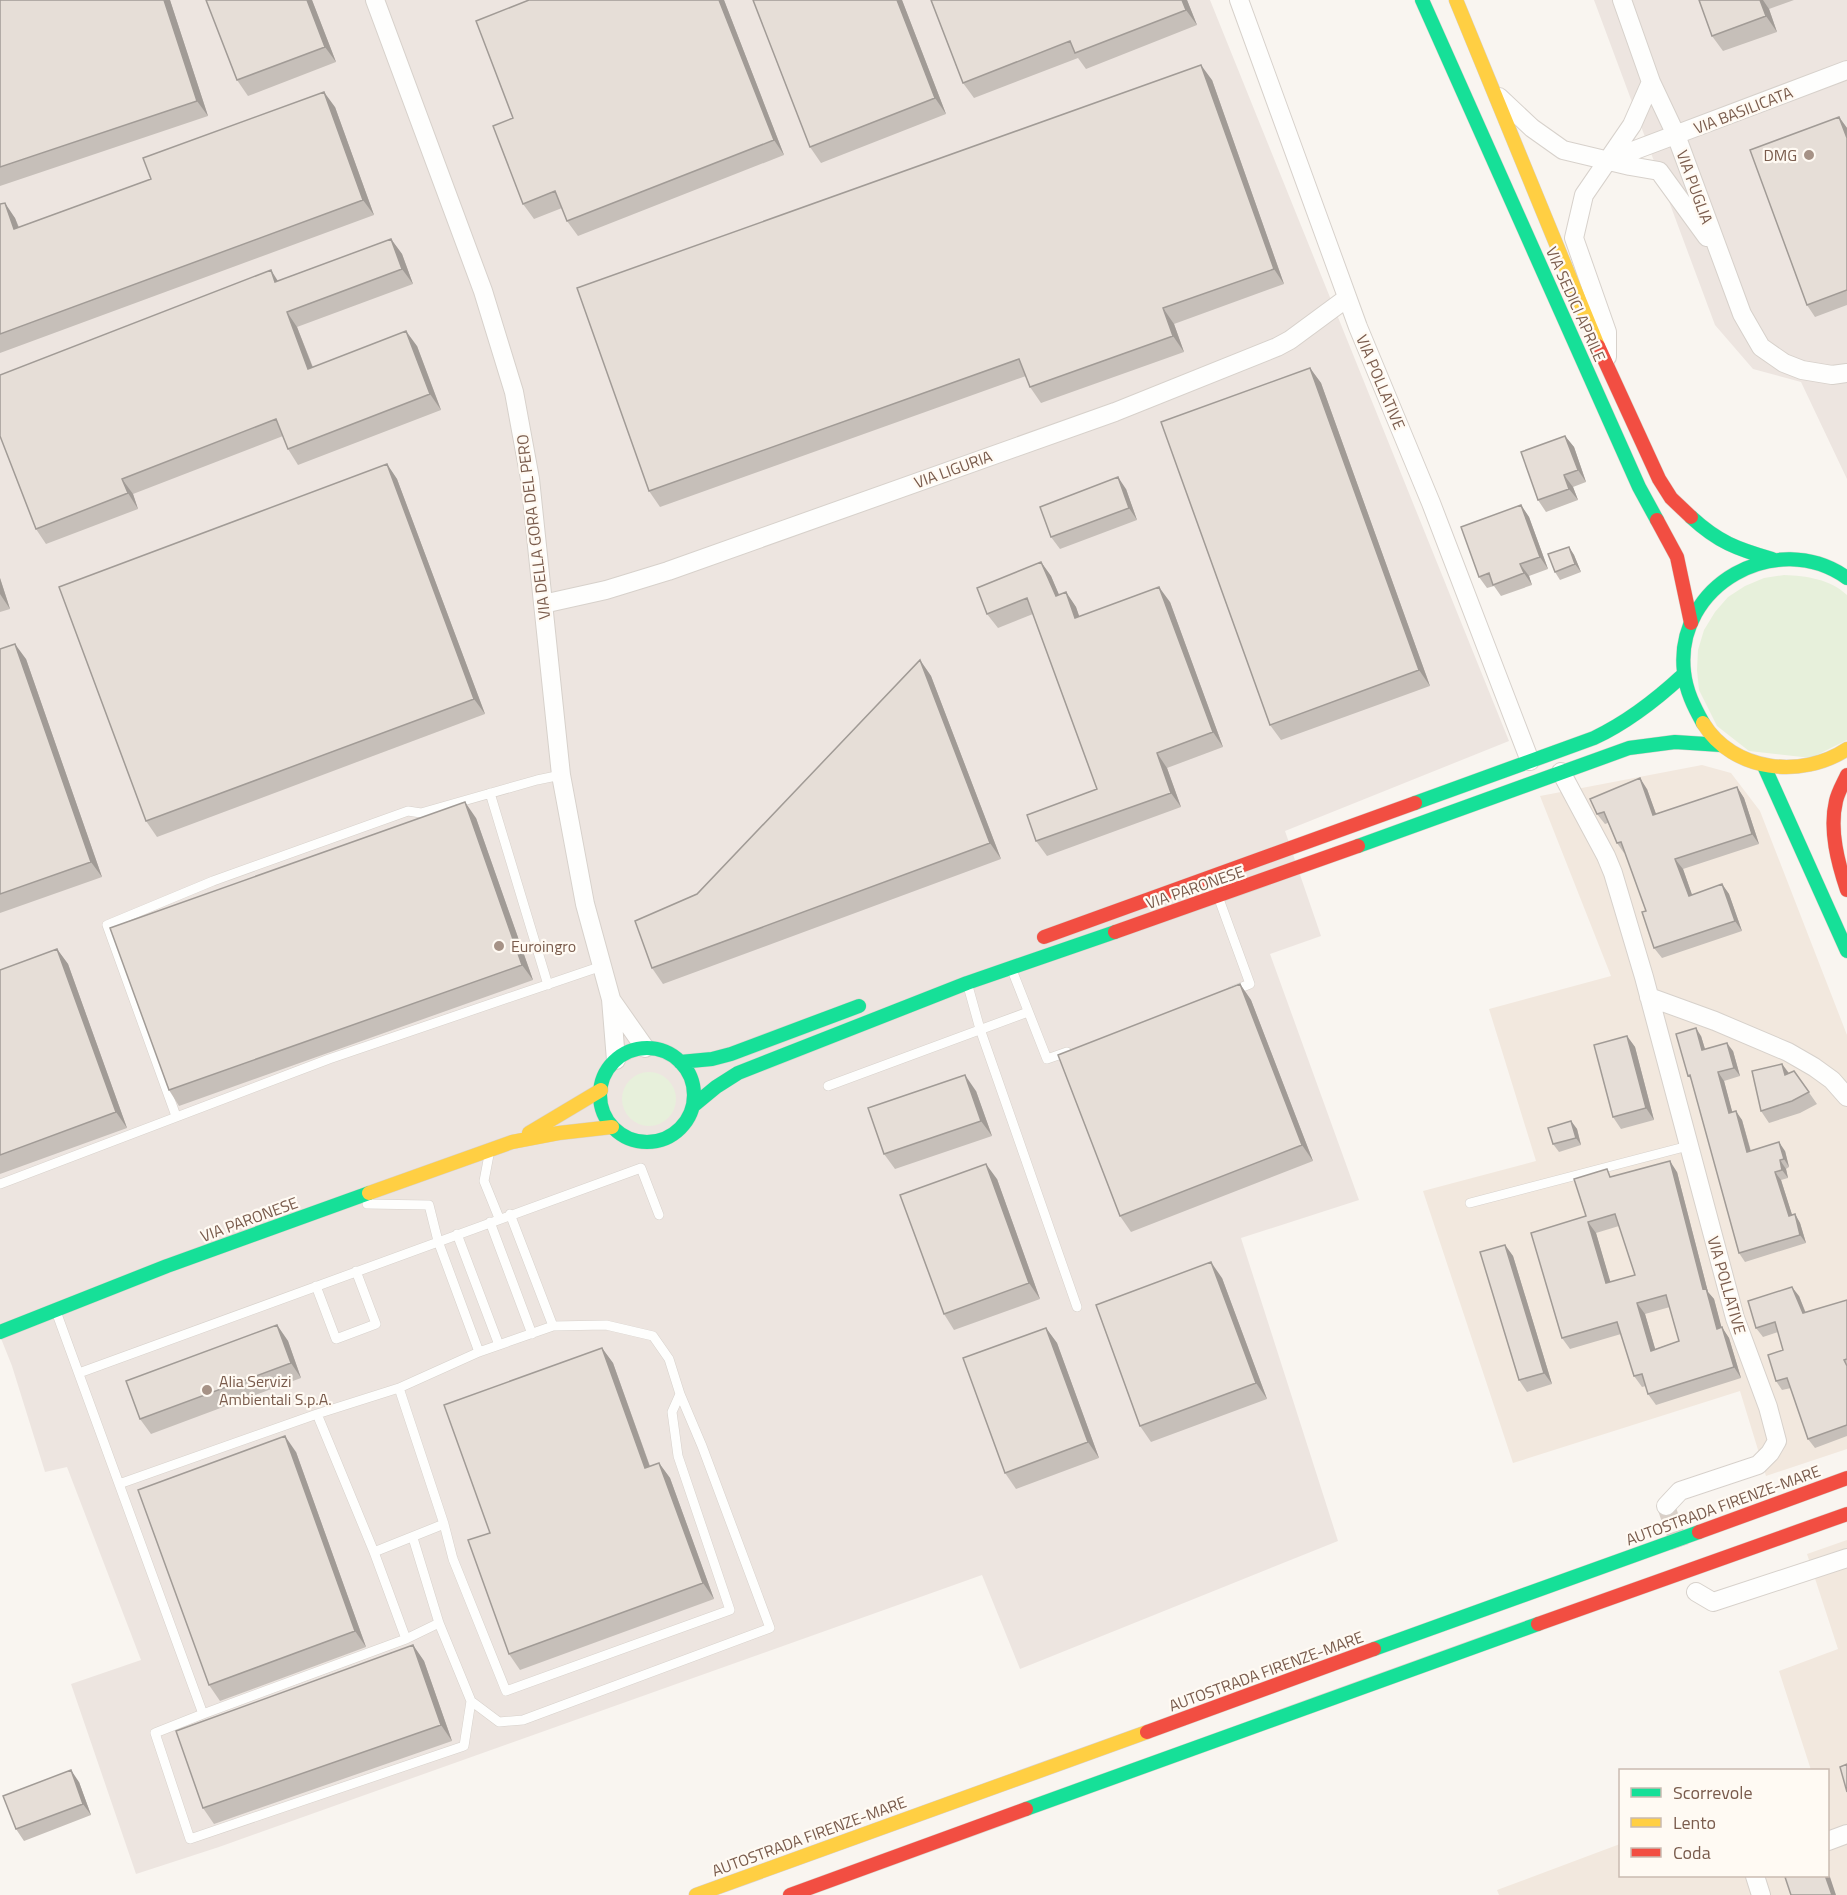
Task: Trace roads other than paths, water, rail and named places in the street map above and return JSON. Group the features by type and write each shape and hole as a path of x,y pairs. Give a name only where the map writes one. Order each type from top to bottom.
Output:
{"main road":[{"name":"VIA SEDICI APRILE","path":"1422,0 1639,487 1677,557 1691,623"},
{"name":"VIA SEDICI APRILE","path":"1456,0 1607,368 1659,479 1671,498 1693,520 1716,538 1736,549 1772,559"},
{"name":"VIA SEDICI APRILE","path":"1847,578 1823,564 1804,559 1772,559 1734,572 1702,602 1691,623 1683,654 1683,675 1691,705 1709,732 1721,745 1735,754 1764,766 1797,768 1819,764 1847,749"},
{"name":"VIA PARONESE","path":"1031,942 1614,729 1652,704 1683,675"},
{"name":"VIA PARONESE","path":"0,1332 55,1309 340,1203 513,1142 612,1126 623,1136 637,1141 651,1142 665,1138 678,1131 693,1106 738,1073 968,983 1218,897 1629,748 1673,741 1721,745"},
{"path":"1764,766 1847,951"},
{"path":"1847,775 1835,804 1835,844 1842,878 1847,890"},
{"path":"680,1062 712,1059 730,1054 875,1000"},
{"path":"612,1126 605,1116 601,1103 601,1090 608,1069 616,1060 630,1052 645,1048 664,1052 680,1062 690,1075 694,1090 693,1106"},
{"name":"VIA PARONESE","path":"513,1142 601,1090"},
{"name":"AUTOSTRADA FIRENZE-MARE","path":"696,1895 1847,1478"},
{"path":"790,1895 1268,1720 1847,1514"}],"street":[{"name":"VIA DELLA GORA DEL PERO","path":"375,0 483,291 514,392 530,479 561,774 585,904 611,999 616,1060"},
{"name":"VIA POLLATIVE","path":"1239,0 1347,297 1431,503 1530,761"},
{"name":"VIA PUGLIA","path":"1622,0 1651,82 1676,135 1742,314 1761,347 1784,363 1802,370 1832,375 1847,373"},
{"name":"VIA BASILICATA","path":"1606,161 1847,70"},
{"path":"1607,368 1607,332 1574,238 1584,195 1632,124 1651,82"},
{"path":"1493,91 1532,128 1563,150 1659,171 1720,255"},
{"name":"VIA LIGURIA","path":"543,604 606,590 668,571 1115,412 1277,347 1290,340 1347,297"},
{"name":"VIA POLLATIVE","path":"1561,772 1613,873 1649,997 1735,1318 1768,1407 1777,1442 1758,1465 1680,1491 1666,1506"},
{"path":"1649,997 1715,1021 1788,1052 1832,1080 1847,1097"},
{"name":"VIA DELLA GORA DEL PERO","path":"611,999 645,1048"},
{"path":"1696,1592 1713,1602 1847,1558"},
{"path":"1829,1840 1847,1834"},
{"path":"1756,1877 1761,1895"}],"lane":[{"path":"176,1116 107,925 213,881 408,811 421,813 561,774"},
{"path":"490,793 548,985"},
{"path":"1218,897 1250,984 1218,996"},
{"path":"0,1184 329,1059 602,966"},
{"path":"1011,968 1047,1059 1079,1047"},
{"path":"968,983 980,1029 1077,1307"},
{"path":"828,1086 1028,1012"},
{"path":"1470,1203 1688,1146"},
{"path":"490,1150 484,1181 494,1220 532,1334"},
{"path":"79,1373 641,1168 659,1215"},
{"path":"340,1203 429,1205 438,1241 479,1352"},
{"path":"510,1214 553,1326"},
{"path":"457,1234 499,1345"},
{"path":"316,1286 336,1339 375,1324 356,1271"},
{"path":"55,1309 203,1714"},
{"path":"119,1484 317,1414 399,1388 479,1352 553,1326 606,1325 653,1336 669,1359 680,1394 771,1628 523,1720 499,1722 471,1701 439,1623 412,1538"},
{"path":"399,1388 444,1524 453,1559 506,1691 730,1610 678,1456 672,1412 680,1394"},
{"path":"317,1414 374,1552 406,1639"},
{"path":"374,1552 444,1524"},
{"path":"439,1623 406,1639 155,1733 190,1839 464,1746 471,1701"}],"tunnel":[{"path":"1666,1506 1680,1547"}],"place":[{"name":"DMG","path":"1809,155"},
{"name":"Euroingro","path":"499,946"},
{"name":"Alia Servizi Ambientali S.p.A.","path":"207,1390"}]}
